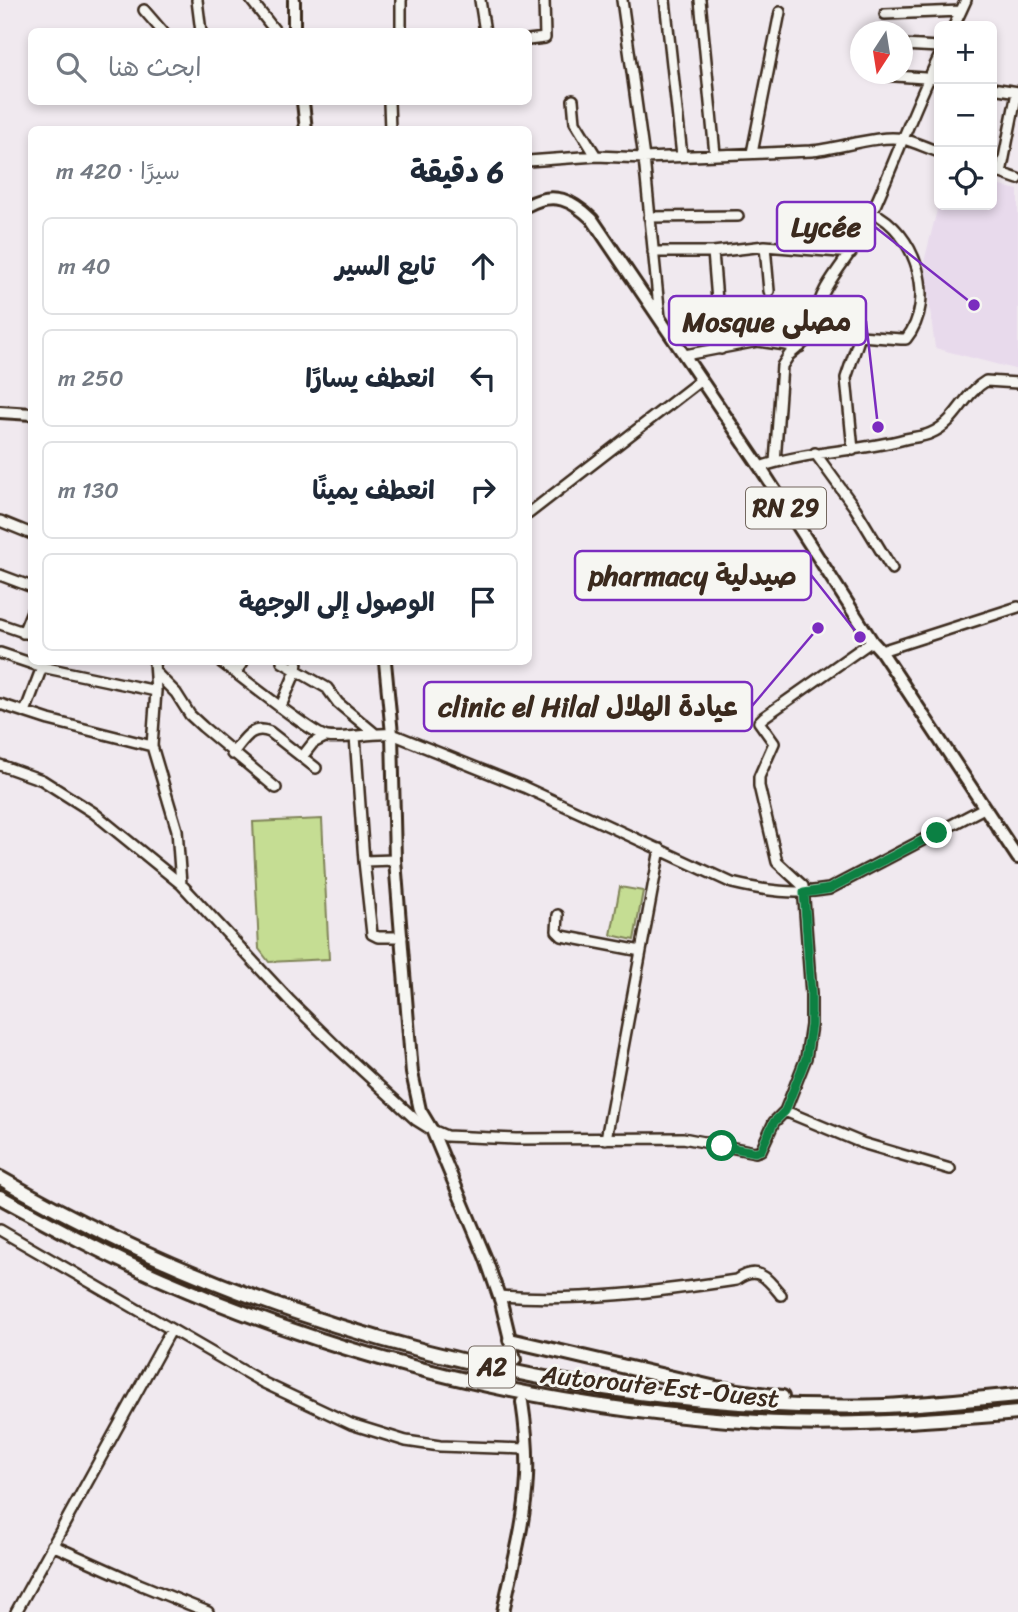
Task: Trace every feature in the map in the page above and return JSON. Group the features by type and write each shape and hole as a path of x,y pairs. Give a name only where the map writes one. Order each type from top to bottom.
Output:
{"highway":[{"name":"Autoroute Est-Ouest","path":"0,1178 199,1277 397,1344 492,1367 712,1401 885,1406 1018,1395"},
{"name":"Autoroute Est-Ouest","path":"0,1197 114,1258 218,1303 276,1325 395,1362 501,1390 602,1406 759,1422 918,1421 1018,1413"},
{"path":"510,1340 716,1388 849,1405"}],"main road":[{"path":"294,0 294,28"},
{"path":"303,105 306,126"},
{"name":"RN 29","path":"532,203 542,198 562,200 578,205 592,219 760,467 872,641 1018,858"},
{"path":"0,412 28,414"},
{"path":"385,665 392,734 396,860 412,1073 420,1110 432,1130 486,1259 499,1296 515,1360"},
{"path":"503,1612 527,1478 522,1402"}],"street":[{"path":"197,0 200,28"},
{"path":"251,0 273,28"},
{"path":"401,0 401,28"},
{"path":"480,0 484,28"},
{"path":"532,40 545,38 544,0"},
{"path":"622,0 644,158 660,318"},
{"path":"665,0 682,156"},
{"path":"700,0 715,154"},
{"path":"956,21 966,0"},
{"path":"144,10 160,28"},
{"path":"885,14 961,11"},
{"path":"752,153 779,12"},
{"path":"913,46 934,47"},
{"path":"775,462 782,366 789,355 816,335 820,324 817,315 824,293 852,253 892,169 902,139 934,78 913,77"},
{"path":"997,89 1017,92 997,167"},
{"path":"573,100 575,122 596,156"},
{"path":"389,105 390,126"},
{"path":"532,160 596,156 644,158 834,149 885,139 902,139 934,150"},
{"path":"997,171 1018,179"},
{"path":"820,324 860,336 906,339 912,329 920,300 917,267 906,239 884,217 872,212"},
{"path":"649,217 738,216"},
{"path":"653,252 713,252 765,246 852,253"},
{"path":"765,246 769,292"},
{"path":"713,252 721,349"},
{"path":"853,450 846,378 860,336"},
{"path":"685,355 758,341 800,347"},
{"path":"532,511 701,380"},
{"path":"760,467 816,453 853,450 930,434 948,422 971,392 986,381 1018,383"},
{"path":"816,453 855,508 892,569"},
{"path":"0,522 28,532"},
{"path":"0,575 28,586"},
{"path":"881,651 1018,607"},
{"path":"0,624 27,634"},
{"path":"0,765 42,780 94,813 181,884 339,1049 415,1120 432,1130 446,1136 474,1137 683,1138 755,1152 763,1147 774,1122 785,1111 806,1058 811,1025 804,893 800,881 781,867 775,855 758,782 774,743 759,722 872,641"},
{"path":"0,653 28,662"},
{"path":"36,665 156,691"},
{"path":"152,665 156,674 156,691 152,746 177,830 181,884"},
{"path":"226,665 325,737"},
{"path":"236,672 241,665"},
{"path":"281,706 296,666 327,688 338,703 373,732"},
{"path":"25,712 42,667"},
{"path":"156,674 176,692 196,721 232,754 276,788"},
{"path":"0,704 152,746"},
{"path":"232,754 247,735 262,728 316,768"},
{"path":"302,757 313,743 325,737 355,736 373,732 392,734 524,788 732,883 761,890 804,893 829,889 984,808"},
{"path":"355,736 372,934 378,937 402,937"},
{"path":"606,1139 660,849"},
{"path":"364,861 396,860"},
{"path":"558,915 557,931 562,936 641,951"},
{"path":"785,1111 862,1143 950,1169"},
{"path":"0,1230 286,1395 378,1434 440,1446 527,1449"},
{"path":"499,1296 531,1299 652,1293 736,1280 747,1272 755,1272 768,1279 781,1294"},
{"path":"16,1612 171,1330"},
{"path":"52,1545 208,1612"}],"shaded area":[{"path":"997,185 1018,190 1018,370 935,348 924,262 937,210 997,210"}],"green space":[{"path":"322,819 329,959 269,962 259,949 253,822"},
{"path":"620,887 643,891 634,940 611,935"}],"place":[{"name":"Lycée","path":"974,305"},
{"name":"Mosque مصلى","path":"878,427"},
{"name":"clinic el Hilal عيادة الهلال","path":"818,628"},
{"name":"pharmacy صيدلية","path":"860,637"}],"route":[{"path":"722,1146 755,1152 761,1150 774,1122 785,1111 806,1058 811,1025 811,994 804,893 829,889 937,833"}]}
